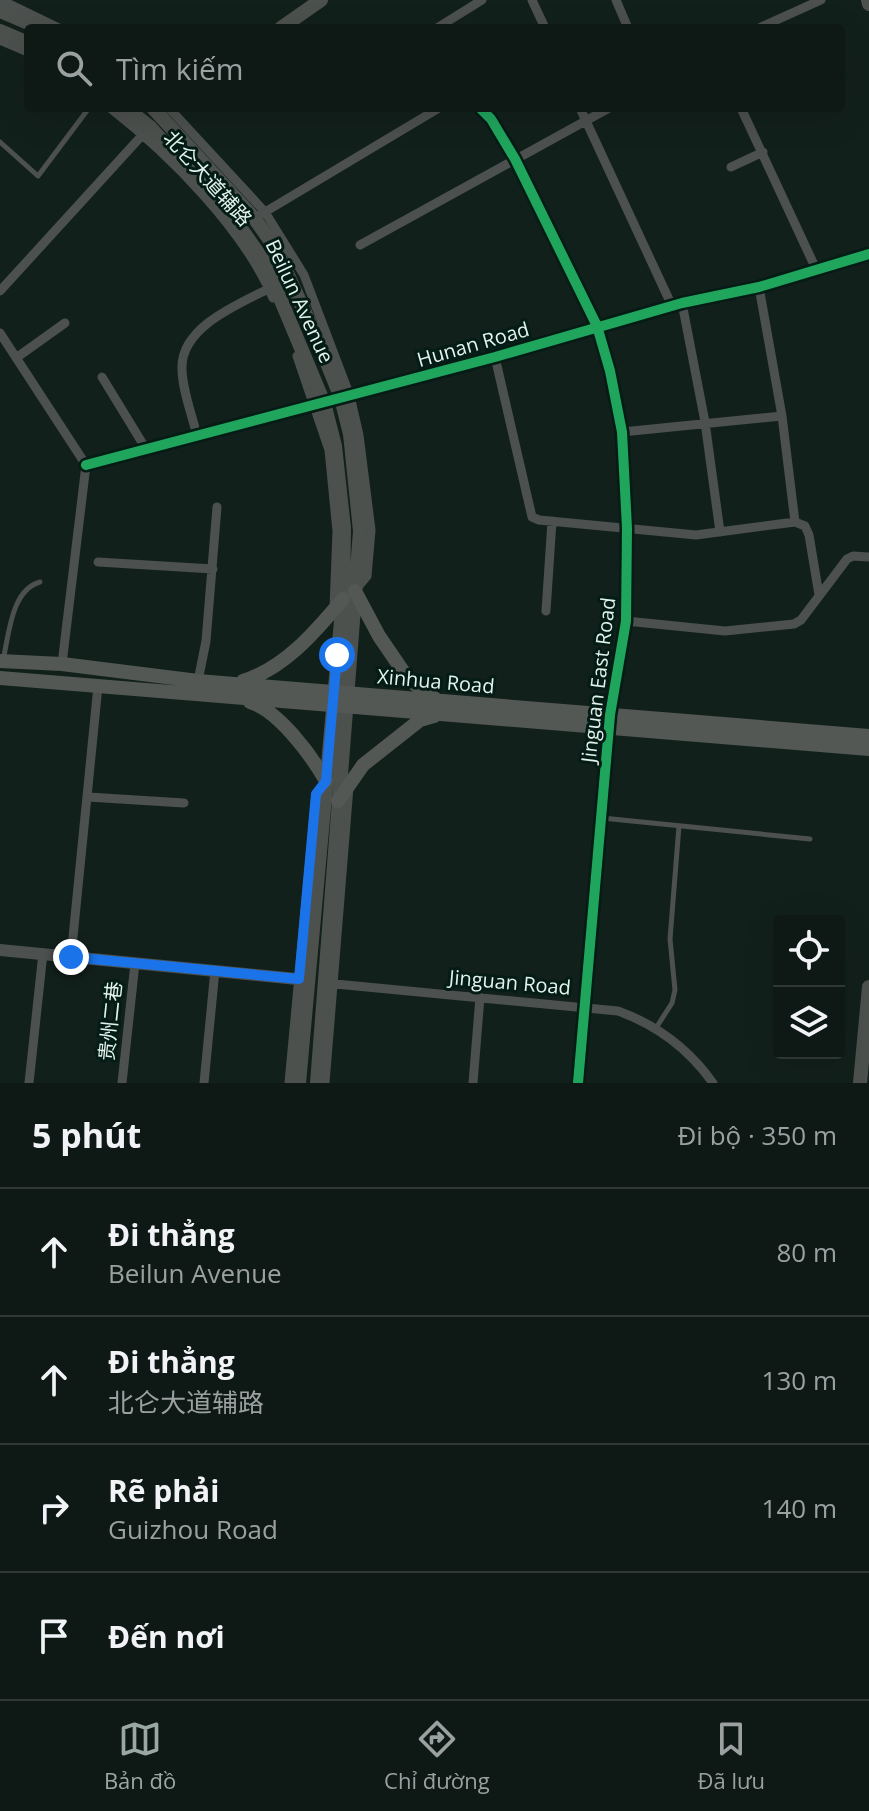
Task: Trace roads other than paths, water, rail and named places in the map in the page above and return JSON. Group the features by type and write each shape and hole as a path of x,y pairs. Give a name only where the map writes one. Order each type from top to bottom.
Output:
{"main road":[{"path":"286,24 314,2"},
{"path":"0,11 31,24"},
{"path":"0,31 24,41"},
{"name":"Beilun Avenue","path":"130,112 242,230 263,260 335,446 344,528 340,699 326,781 303,979 299,1083"},
{"name":"Beilun Avenue","path":"168,112 260,215 346,397 360,531 344,600 337,655 344,743 338,801 330,984 317,1083"},
{"path":"235,690 282,660 312,635 344,600 379,636 409,680 439,708 363,765 338,801"},
{"name":"Xinhua Road","path":"2,661 62,664 198,681 235,690"},
{"name":"Xinhua Road","path":"0,678 98,686 235,690 610,721 869,736"},
{"path":"235,690 265,707 314,761 326,781"},
{"name":"Xinhua Road","path":"610,721 869,749"},
{"path":"860,1083 869,987"}],"street":[{"path":"1,0 51,24"},
{"path":"443,24 482,0"},
{"path":"532,0 543,24"},
{"path":"616,0 626,24"},
{"path":"768,24 821,0"},
{"path":"0,40 24,50"},
{"name":"北仑大道辅路","path":"116,112 147,131"},
{"path":"0,291 163,112"},
{"path":"260,215 432,112"},
{"name":"Jinguan East Road","path":"484,112 515,159 597,326 622,432 627,528 626,621 610,721 578,1083"},
{"path":"582,112 677,304 705,422 720,532"},
{"path":"360,245 602,112"},
{"path":"743,112 816,269"},
{"path":"731,167 763,152"},
{"name":"Hunan Road","path":"86,465 495,357 677,304 759,287 869,254"},
{"path":"197,436 181,366 190,342 206,325 272,287"},
{"path":"759,287 782,416 795,522"},
{"path":"16,358 65,323"},
{"path":"0,333 86,465 62,664"},
{"path":"495,357 532,517 696,535 795,522 805,526 809,535 819,595"},
{"path":"102,377 146,449"},
{"path":"622,432 782,416"},
{"path":"198,681 206,641 217,507"},
{"path":"546,611 552,521"},
{"path":"626,621 725,631 794,624 801,620 847,559 853,556 869,557"},
{"path":"98,562 213,569"},
{"path":"71,957 98,686"},
{"path":"325,1083 330,984 349,785 344,743"},
{"path":"88,797 184,803"},
{"path":"0,950 303,979 289,1083"},
{"path":"29,1083 43,953"},
{"name":"贵州二巷","path":"122,1083 135,963"},
{"path":"204,1083 215,970"},
{"name":"Jinguan Road","path":"330,984 618,1011 656,1028 691,1055 713,1083"},
{"path":"473,1083 480,997"}],"lane":[{"path":"0,142 38,176 86,112"},
{"path":"2,661 17,606 24,592 40,582"},
{"path":"601,818 810,839"},
{"path":"656,1028 672,1003 675,990 670,939 679,826"}]}
